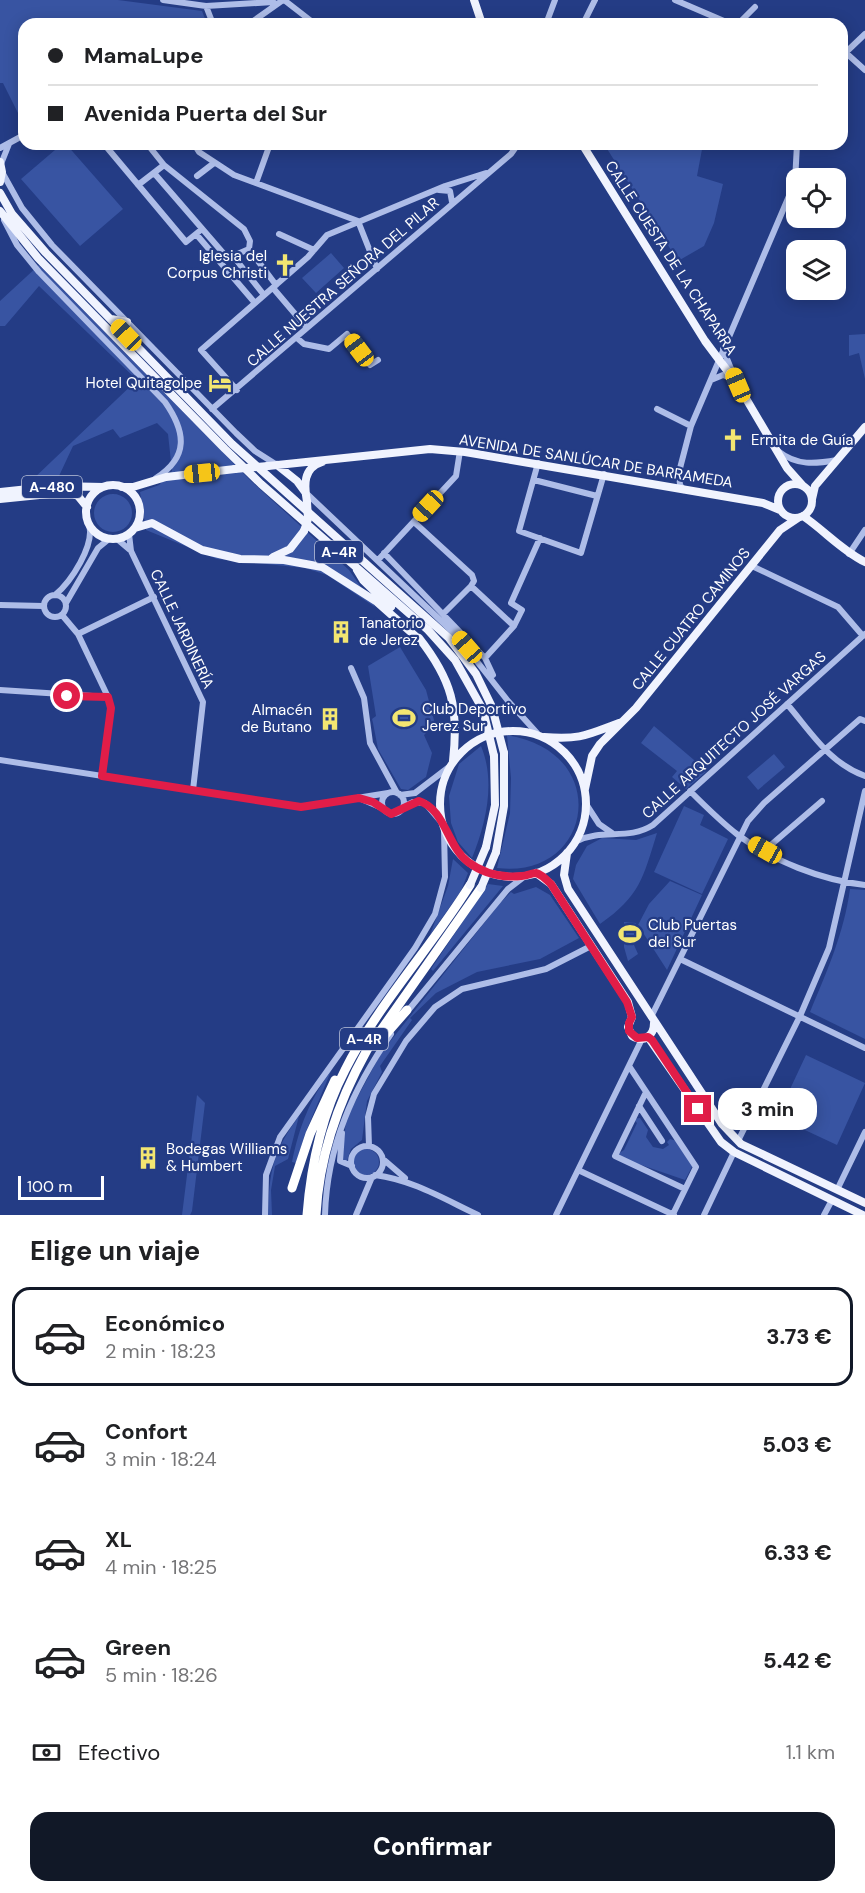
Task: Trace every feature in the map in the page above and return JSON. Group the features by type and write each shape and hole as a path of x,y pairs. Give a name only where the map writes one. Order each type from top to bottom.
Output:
{"highway":[{"name":"A-4R","path":"307,1215 312,1167 322,1126 349,1072 470,885"},
{"name":"A-4R","path":"316,1215 327,1142 349,1072 367,1050 481,888"},
{"path":"292,1188 325,1097 407,1010"}],"main road":[{"path":"474,0 480,18"},
{"name":"CALLE CUESTA DE LA CHAPARRA","path":"586,150 705,341 738,385 794,478 804,488"},
{"path":"0,182 1,166"},
{"name":"A-4R","path":"0,193 26,231 267,477 442,631 470,665 492,706 504,753 504,806 496,852 481,888"},
{"name":"A-4R","path":"0,211 38,258 180,405 261,484 413,615 442,645 467,679 483,710 494,756 495,805 486,847 470,885"},
{"path":"110,318 127,322"},
{"path":"801,517 812,502 815,486 865,427"},
{"name":"AVENIDA DE SANLÚCAR DE BARRAMEDA","path":"121,487 133,487 153,481 236,469 429,449 604,474 763,503 782,512"},
{"path":"266,559 290,549 304,531 308,519 305,492 309,470 327,460"},
{"path":"277,465 297,481 305,492"},
{"path":"815,486 804,488 791,485 781,492 778,500 782,512 801,517 819,527 849,554 865,562"},
{"name":"A-480","path":"0,492 57,486 104,487"},
{"path":"132,531 139,507 133,494 121,487 104,487 93,494 87,507 89,525 97,534 113,539 152,523 202,550 240,559 299,562 322,567 377,602 422,642"},
{"path":"804,488 812,502 819,527"},
{"name":"A-480","path":"0,499 69,492 78,496 87,507"},
{"name":"CALLE CUATRO CAMINOS","path":"780,530 782,512"},
{"name":"CALLE CUATRO CAMINOS","path":"585,791 592,756 636,708 780,530 801,517"},
{"path":"355,566 363,579 422,642 441,669 454,706 456,724 451,765 440,795 443,826 458,852 481,870 495,875 525,876 553,865 577,841 583,826 586,804 585,791 578,770 564,752 540,735 514,731 484,737 471,744 451,765"},
{"name":"CALLE CUATRO CAMINOS","path":"540,735 570,738 590,736 620,723"},
{"path":"567,853 564,875 568,889 651,1019 722,1124 738,1141 865,1203"},
{"path":"536,873 551,884 627,1002 632,1017"},
{"path":"651,1019 638,1014 632,1017 629,1031 645,1038 721,1142 734,1152 863,1215"},
{"path":"645,1038 653,1031 651,1019"}],"street":[{"path":"163,0 206,6 273,2 276,4"},
{"path":"257,18 283,0 307,18"},
{"path":"548,18 555,0"},
{"path":"586,18 595,0"},
{"path":"675,0 716,18"},
{"path":"689,7 693,0"},
{"path":"206,6 211,18"},
{"path":"744,18 755,7"},
{"path":"848,49 865,34"},
{"path":"848,58 865,70"},
{"path":"0,148 18,138"},
{"path":"11,141 1,166 16,199 35,225 212,409 255,451 277,465"},
{"path":"109,150 186,242 199,232"},
{"path":"152,150 164,165 244,229 250,241 249,249 275,287 308,328"},
{"path":"198,150 234,175 358,221 377,269"},
{"path":"256,183 268,150"},
{"name":"CALLE NUESTRA SEÑORA DEL PILAR","path":"212,409 237,390 514,150"},
{"path":"685,490 679,483 679,472 691,426 795,182 797,150"},
{"path":"196,176 214,163"},
{"path":"138,185 164,165"},
{"path":"237,390 201,350 275,287 327,235 358,221 489,172"},
{"path":"154,173 255,303"},
{"path":"438,190 450,191 452,203"},
{"path":"0,211 17,245 33,266 174,414 181,435 179,456 168,471 153,481"},
{"path":"199,232 224,255 234,256 249,249"},
{"path":"279,234 314,250"},
{"path":"234,256 264,296"},
{"path":"297,338 304,344 329,349 347,334 370,365 378,360"},
{"name":"CALLE CUESTA DE LA CHAPARRA","path":"723,349 738,385"},
{"path":"711,381 723,375 731,378"},
{"path":"657,409 691,426"},
{"path":"776,449 788,458 806,464 837,460"},
{"path":"378,560 456,476 460,452"},
{"path":"538,463 519,531 581,553 604,474"},
{"path":"662,485 672,482 679,472"},
{"path":"534,480 597,496"},
{"path":"305,492 457,636 540,735"},
{"path":"414,522 472,575 474,581 444,613"},
{"path":"55,595 85,554 91,538 89,525"},
{"path":"849,554 865,530"},
{"name":"CALLE JARDINERÍA","path":"132,531 131,551 203,702 193,790"},
{"path":"485,658 514,626 522,610 511,603 540,538"},
{"path":"66,603 62,597 55,595 48,597 44,606 48,615 55,618 62,615 66,610 66,603 98,548 113,539"},
{"name":"CALLE JARDINERÍA","path":"113,539 131,551"},
{"path":"384,554 444,613 485,658 499,688"},
{"name":"CALLE ARQUITECTO JOSÉ VARGAS","path":"577,841 597,833 633,834 647,829 864,635 838,607 752,566"},
{"path":"471,586 514,626"},
{"path":"78,634 154,597"},
{"path":"0,605 44,606"},
{"path":"62,615 78,634 111,708 102,776"},
{"path":"351,668 364,698 370,744 394,793 404,801 403,808"},
{"path":"0,690 108,697"},
{"path":"787,704 824,749 842,766 865,777"},
{"path":"651,1019 739,836 755,811 824,749 862,720"},
{"path":"0,760 301,807 394,793 415,794 451,765"},
{"path":"690,791 739,836 791,865 845,882 865,885"},
{"path":"738,1141 800,1016 829,948 865,791"},
{"path":"382,808 382,800 394,793"},
{"path":"265,1215 266,1175 280,1137 415,948 435,914 445,877 443,826 425,802 413,802 398,813 391,814 359,798"},
{"path":"765,850 822,801"},
{"path":"586,804 599,824 613,833"},
{"path":"325,1215 332,1163 343,1123 361,1079 407,1010 508,889 525,876"},
{"path":"369,1146 368,1117 374,1094 406,1041 435,1007 462,989 546,969 591,945"},
{"path":"680,959 865,1048"},
{"path":"556,1215 645,1038"},
{"path":"578,1170 673,1215 696,1167 629,1066"},
{"path":"646,1092 615,1156 685,1189"},
{"path":"639,1106 662,1141"},
{"path":"343,1123 340,1161 352,1166 357,1174 394,1177 478,1215"},
{"path":"837,1190 865,1132"},
{"path":"352,1166 355,1152 369,1146 378,1150 395,1172 418,1186"},
{"path":"704,1215 734,1152"},
{"path":"356,1215 374,1176 382,1168 383,1158"},
{"path":"824,1215 832,1200"}],"shaded area":[{"path":"0,0 118,0 202,11 205,18 18,18 18,113 3,83 0,83"},
{"path":"55,150 71,150 123,209 80,246 21,179"},
{"path":"608,150 702,150 697,176 723,184 714,223 704,246 678,261"},
{"path":"331,253 344,268 316,293 302,278"},
{"path":"39,265 251,481 349,570 375,607 327,575 305,568 217,559 146,530 140,492 159,485 172,471 168,434 157,423 120,438 113,429 73,446 59,476 31,481 137,380 39,286 5,326 0,326 0,301"},
{"path":"865,334 865,379 859,353 849,356 849,335"},
{"path":"113,494 126,500 132,513 126,526 113,532 100,526 94,513 100,500"},
{"name":"Club Deportivo Jerez Sur","path":"400,647 426,690 435,724 424,735 432,753 426,777 408,790 401,789 378,749 372,719 376,716 368,666"},
{"path":"654,726 707,771 686,789 672,777 677,771 641,743"},
{"path":"507,735 541,746 564,765 576,788 578,812 571,836 554,855 529,866 497,868 510,813 511,778"},
{"path":"481,746 488,774 487,802 485,817 472,858 458,842 451,823 449,796 459,764"},
{"path":"774,754 785,767 758,790 747,777"},
{"path":"684,806 704,815 700,825 728,839 702,894 654,872"},
{"path":"657,833 648,862 632,895 600,924 573,879 576,865 587,846 602,838 636,840"},
{"path":"453,859 468,873 461,891 430,935 448,886"},
{"path":"670,881 702,895 667,970 638,925 649,904"},
{"path":"488,884 503,886 433,971 431,969"},
{"path":"536,887 550,895 579,938 540,959 477,972 436,993 410,1018 412,1020 380,1066 382,1072 367,1101 362,1140 351,1149 347,1161 342,1162 346,1119 381,1053 500,903 511,892 514,894"},
{"path":"850,889 865,890 865,1039 810,1012 829,967"},
{"name":"Club Puertas del Sur","path":"624,922 636,923 634,945 638,954 628,961 624,947"},
{"path":"806,1055 865,1083 837,1145 777,1117"},
{"path":"331,1071 305,1134 296,1163 292,1162 306,1114"},
{"path":"197,1095 205,1103 192,1211 190,1215 182,1215"},
{"path":"299,1116 288,1159 275,1166 271,1190 272,1215 268,1215 274,1162 283,1140"},
{"path":"640,1118 648,1130 646,1137 653,1147 663,1149 669,1145 667,1142 670,1139 680,1142 694,1163 685,1180 615,1156 624,1150 637,1123 633,1119"},
{"path":"366,1149 375,1153 379,1162 375,1171 366,1175 357,1171 353,1162 357,1153"}],"place":[{"name":"Iglesia del Corpus Christi","path":"285,265"},
{"name":"Hotel Quitagolpe","path":"220,383"},
{"name":"Ermita de Guía","path":"733,440"},
{"name":"Tanatorio de Jerez","path":"341,632"},
{"name":"Club Deportivo Jerez Sur","path":"404,718"},
{"name":"Almacén de Butano","path":"330,719"},
{"name":"Club Puertas del Sur","path":"630,934"},
{"name":"Bodegas Williams & Humbert","path":"148,1158"}],"route":[{"path":"67,696 108,697 111,708 102,776 301,807 359,798 373,802 387,813 395,814 408,804 425,802 442,823 450,842 458,852 481,870 510,877 536,873 544,878 551,884 630,1007 632,1017 628,1027 632,1036 642,1039 648,1037 652,1040 698,1109"}]}
